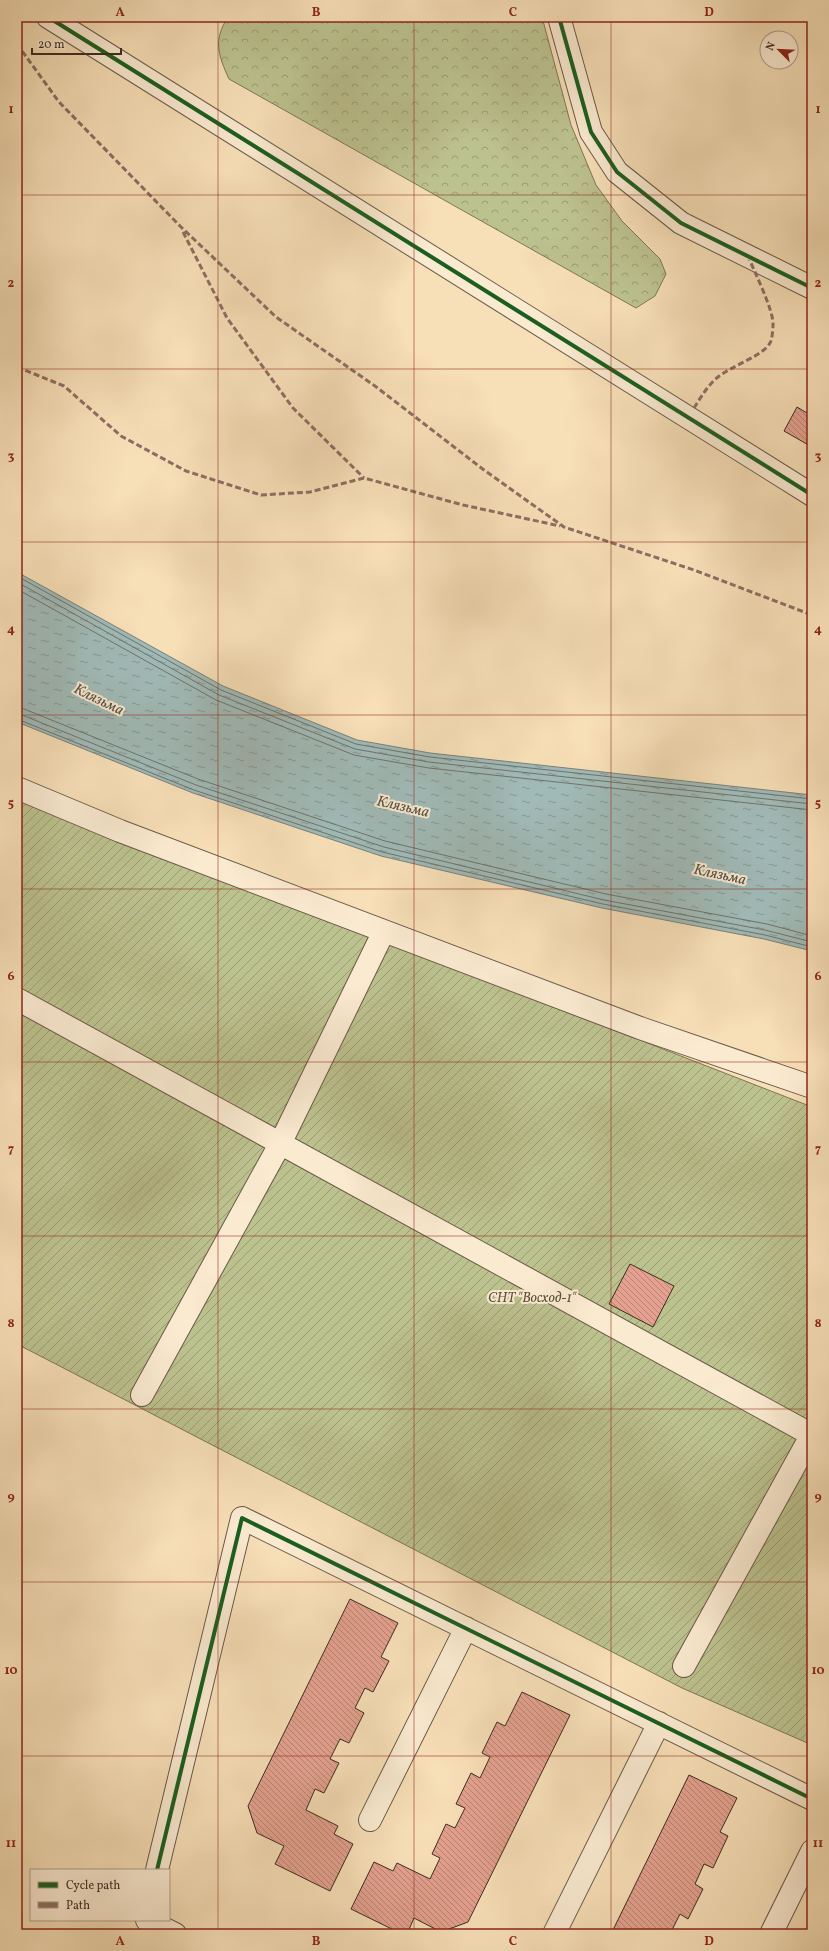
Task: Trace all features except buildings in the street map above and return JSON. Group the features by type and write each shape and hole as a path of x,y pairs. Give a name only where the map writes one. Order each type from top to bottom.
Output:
{"street":[{"path":"48,17 812,495"},
{"path":"559,17 591,132 617,172 681,223 812,288"},
{"path":"17,788 120,831 640,1028 812,1087"},
{"path":"142,1395 280,1144 384,931"},
{"path":"17,999 812,1435 684,1666"},
{"path":"157,1869 242,1518 812,1799"},
{"path":"370,1820 466,1628"},
{"path":"554,1934 659,1724"},
{"path":"771,1934 812,1851"},
{"path":"138,1934 145,1921"},
{"path":"148,1921 175,1934"}],"green space":[{"path":"228,17 542,17 571,125 596,185 622,221 660,259 666,274 655,296 636,308 229,79 222,62 219,48 220,33"},
{"name":"СНТ \"Восход-1\"","path":"17,793 370,935 812,1107 812,1745 682,1688 17,1344"}],"water":[{"name":"Клязьма","path":"17,572 223,686 357,740 430,753 812,795 812,951 764,939 602,908 381,856 193,793 17,722"}],"marked path":[{"path":"17,44 59,102 180,226 276,317 375,386 484,470 564,527 694,570 812,615"},
{"path":"183,232 227,318 293,408 364,478"},
{"path":"694,408 714,380 754,357 771,342 773,325 770,310 748,256"},
{"path":"17,367 64,386 121,436 186,471 261,495 310,492 364,478 463,505 560,526"}],"cycle path":[{"path":"48,17 812,495"},
{"path":"559,17 591,132 617,172 681,223 812,288"},
{"path":"157,1869 242,1518 812,1799"}]}
